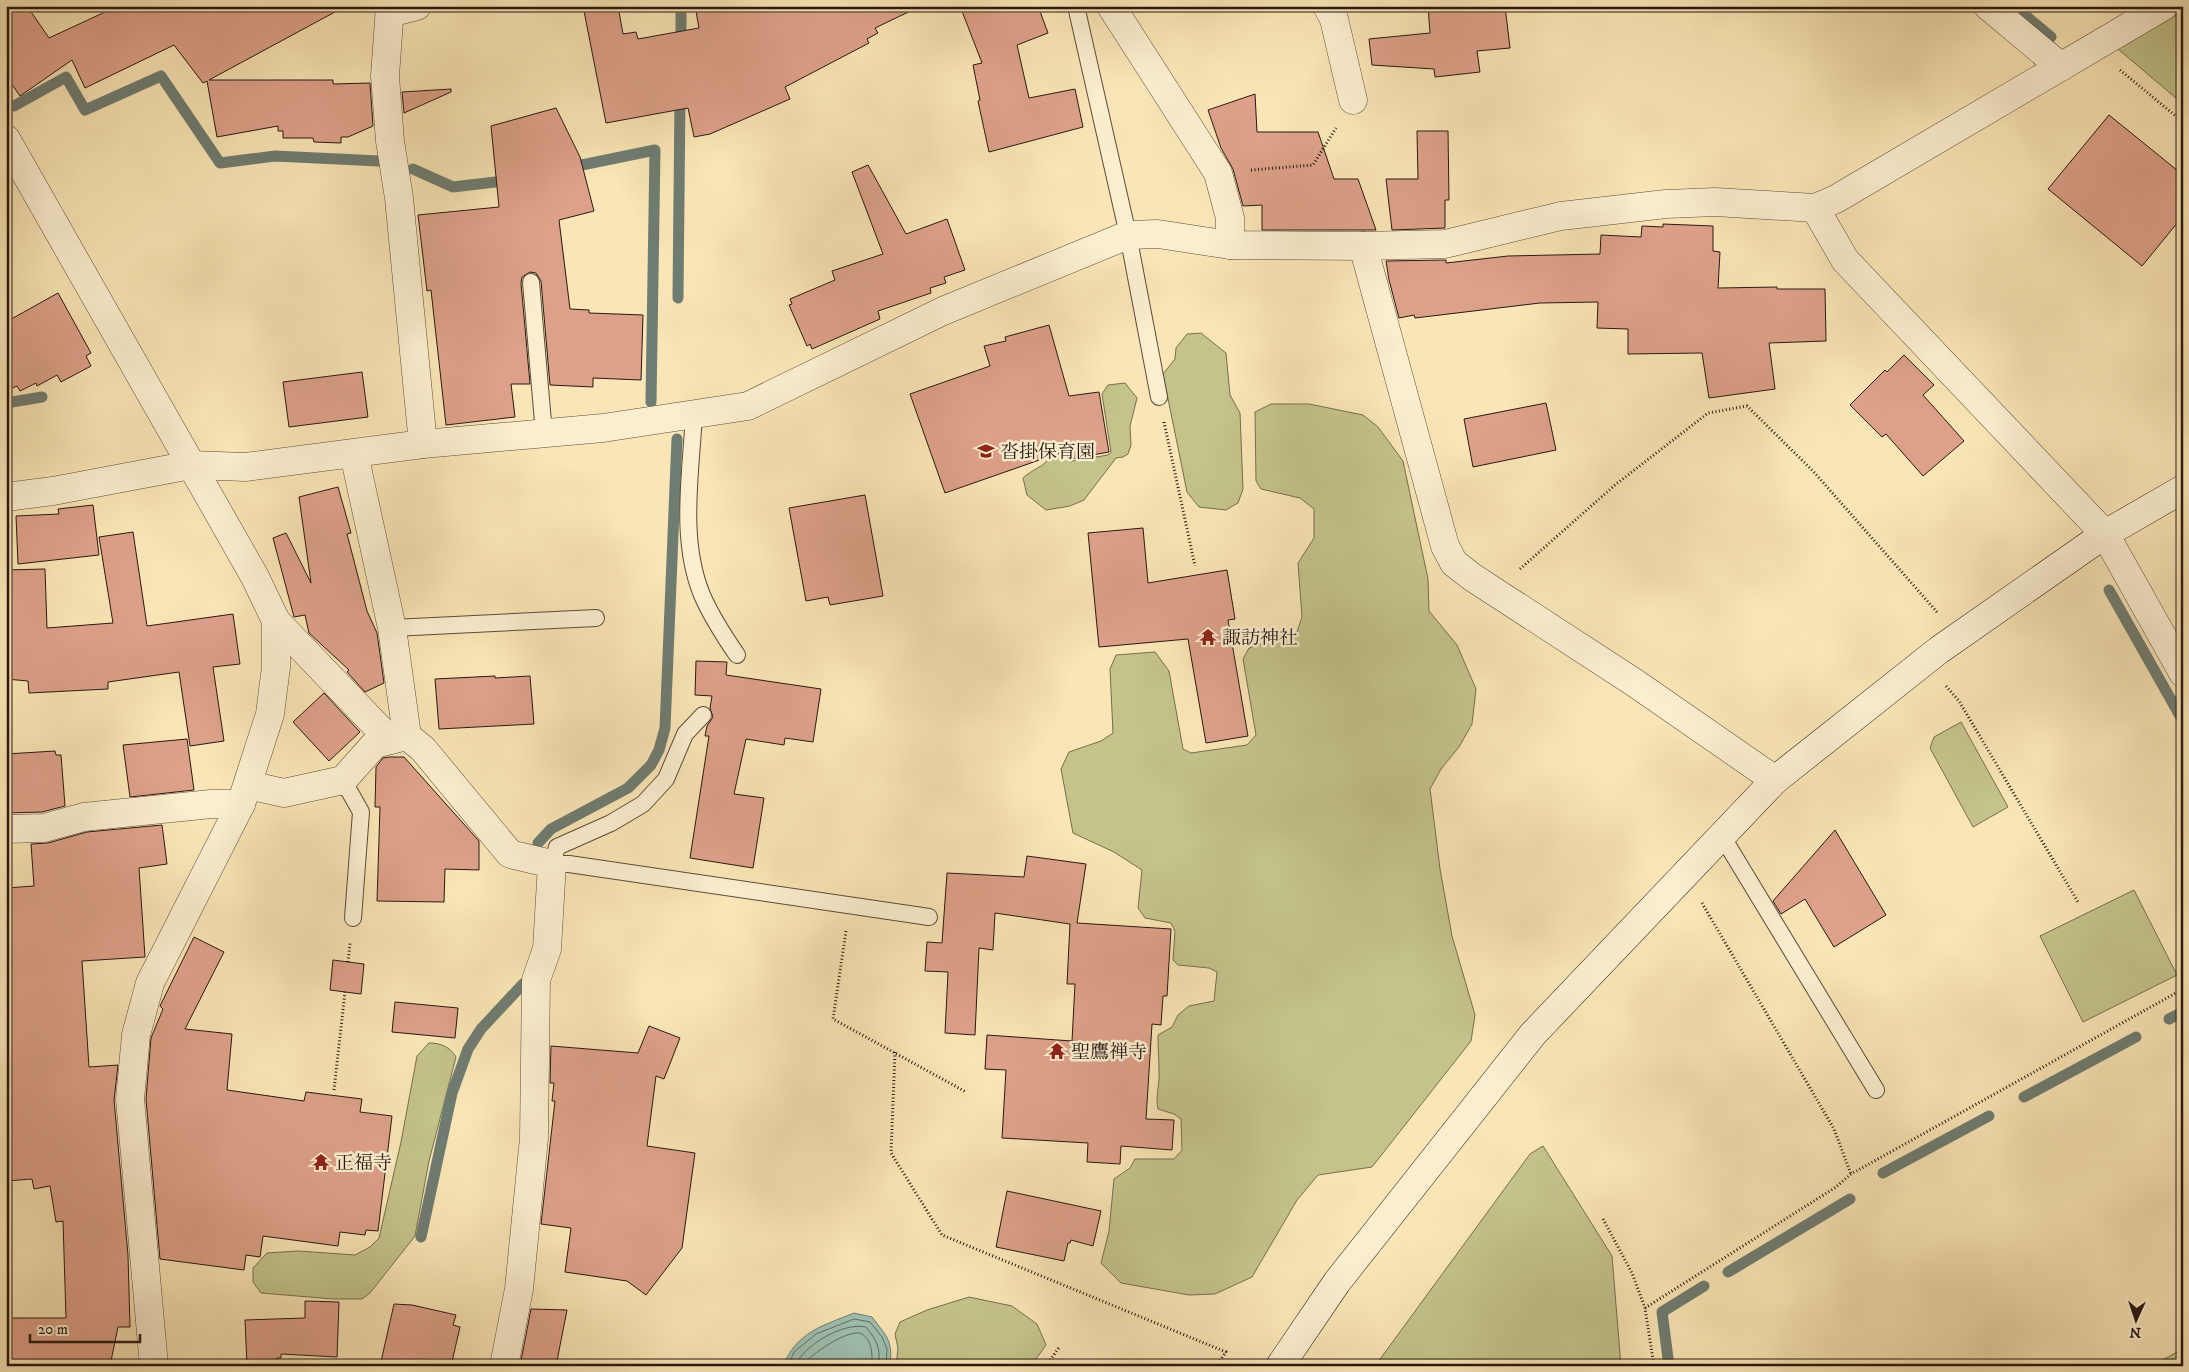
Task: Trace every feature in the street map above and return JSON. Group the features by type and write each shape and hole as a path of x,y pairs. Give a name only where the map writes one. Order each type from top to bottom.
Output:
{"street":[{"path":"417,6 390,10 385,76 389,132 399,198 423,444"},
{"path":"1111,6 1218,173 1230,218 1230,244"},
{"path":"1326,6 1334,19 1353,100"},
{"path":"1988,6 2061,67"},
{"path":"6,497 53,491 191,465 245,467 423,444 603,428 748,406 943,311 1128,235 1158,234 1230,244 1362,246 1445,244 1561,216 1666,204 1715,202 1815,208 1836,199 2164,6"},
{"path":"6,139 255,577 276,621 398,738 422,749 510,854 552,864 547,949 536,980 534,1138 519,1289 504,1366"},
{"path":"1815,208 1845,260 2105,534 2183,673"},
{"path":"1362,246 1445,546 1454,563 1635,683 1775,780"},
{"path":"354,454 392,628 398,738"},
{"path":"1280,1366 1338,1282 1534,1034 1775,780 1925,660 2105,534 2183,489"},
{"path":"154,1366 130,1099 136,1035 150,983 244,795 270,714 276,667 276,621"},
{"path":"6,829 44,828 84,817 211,804 244,795 284,793 343,780 375,744 398,738"}],"lane":[{"path":"1076,6 1128,235 1159,397"},
{"path":"531,282 544,434"},
{"path":"694,414 688,532 691,557 702,595 736,655"},
{"path":"392,628 596,618"},
{"path":"703,716 685,734 666,778 643,804 611,824 556,847 552,864 569,864 928,917"},
{"path":"343,780 361,812 353,918"},
{"path":"1722,836 1876,1090"}],"path":[{"path":"1218,173 1313,165 1353,100"},
{"path":"1159,397 1195,566"},
{"path":"1500,595 1515,573 1608,492 1708,413 1747,406 1813,471 1936,609 1957,638"},
{"path":"1925,660 1959,701 2078,902"},
{"path":"1680,880 1704,904 1834,1129 1851,1174"},
{"path":"850,905 834,1018 966,1092"},
{"path":"1645,1308 1836,1187 1851,1174 2183,989"},
{"path":"334,1090 345,992"},
{"path":"895,1052 891,1153 942,1234 1226,1352 1216,1366"},
{"path":"1603,1219 1632,1273 1645,1308 1654,1366"},
{"path":"1046,1366 1060,1346"}],"green space":[{"path":"2183,11 2183,104 2118,49"},
{"path":"1201,333 1226,353 1230,395 1240,413 1243,489 1238,503 1226,510 1199,507 1187,492 1163,374 1175,359 1176,348 1187,334"},
{"path":"984,378 1056,401 1067,458 1071,461 1108,455 1111,452 1102,394 1108,385 1125,383 1137,398 1130,426 1131,445 1128,454 1116,458 1084,500 1070,506 1046,510 1027,495 1023,478 1044,464 1049,458 1037,420 951,385 953,379"},
{"path":"1271,404 1309,404 1363,415 1378,427 1403,461 1428,579 1429,611 1457,645 1476,689 1472,724 1459,747 1441,769 1430,789 1440,869 1452,936 1475,1015 1471,1041 1372,1167 1318,1175 1297,1200 1252,1277 1215,1294 1189,1295 1121,1283 1101,1263 1109,1231 1114,1179 1130,1168 1135,1159 1174,1159 1182,1150 1181,1119 1174,1114 1158,1109 1158,1035 1172,1027 1178,1015 1189,1006 1214,1001 1217,972 1209,968 1178,965 1173,960 1175,931 1171,923 1145,918 1138,908 1142,870 1114,852 1073,833 1061,769 1069,752 1101,741 1113,733 1110,669 1116,655 1155,652 1169,671 1183,749 1191,753 1247,745 1256,735 1243,659 1249,648 1297,632 1302,617 1298,563 1314,538 1314,509 1300,498 1261,489 1256,481 1255,412"},
{"path":"1961,722 2008,807 1973,827 1930,748 1934,737"},
{"path":"2134,890 2177,975 2083,1022 2040,936"},
{"path":"429,1043 445,1046 456,1057 429,1161 415,1236 370,1293 362,1299 333,1299 261,1293 253,1282 253,1268 267,1253 298,1251 355,1255 370,1247 379,1238 401,1142 417,1056"},
{"path":"1543,1146 1612,1256 1621,1366 1375,1366 1530,1154"},
{"path":"969,1297 1012,1306 1037,1324 1046,1345 1031,1366 896,1366 898,1348 895,1334 900,1322 927,1310"},
{"path":"2183,1349 2183,1366 2151,1366"}],"water":[{"path":"854,1313 872,1317 885,1334 891,1350 890,1366 783,1366 789,1354 803,1338 821,1327"}],"building":[{"path":"6,6 27,6 49,38 118,6 346,6 209,80 333,80 333,84 370,83 373,126 348,137 341,137 341,143 314,142 313,138 283,138 283,131 278,131 278,126 217,137 207,81 203,83 174,45 85,88 72,60 20,96 6,76"},
{"path":"583,6 618,6 623,34 636,32 638,39 699,28 695,6 921,6 875,28 878,33 867,39 869,43 785,87 790,99 710,134 694,137 688,108 606,123"},
{"path":"960,6 1038,6 1048,33 1017,45 1029,98 1075,89 1083,127 989,152 978,101 980,100 973,65 982,63"},
{"path":"1428,6 1505,6 1510,48 1477,51 1480,72 1435,77 1434,69 1372,65 1369,39 1430,33"},
{"path":"451,89 451,92 404,113 402,92"},
{"path":"1255,94 1257,132 1318,132 1334,179 1358,179 1376,230 1262,230 1262,205 1243,206 1233,169 1221,148 1208,110"},
{"path":"556,108 580,157 594,211 559,220 570,309 589,310 589,313 643,315 641,380 593,378 593,387 550,385 541,281 536,273 530,272 522,277 521,283 530,384 511,384 515,417 446,425 431,290 427,291 418,215 499,207 491,126"},
{"path":"2109,115 2183,175 2183,216 2142,266 2048,189"},
{"path":"1417,131 1448,131 1449,200 1445,200 1445,228 1392,230 1386,179 1418,179"},
{"path":"868,165 906,234 947,219 965,270 944,277 946,283 930,288 931,293 878,311 880,319 812,349 810,344 807,346 789,305 792,304 790,299 835,280 832,271 883,254 852,172"},
{"path":"1663,224 1713,226 1713,251 1720,252 1718,288 1777,287 1777,289 1825,289 1826,341 1769,343 1775,389 1709,398 1702,353 1628,354 1628,329 1597,328 1598,302 1540,303 1415,318 1414,315 1399,318 1386,261 1446,260 1446,263 1508,256 1600,254 1601,235 1641,237 1642,226 1663,227"},
{"path":"58,293 91,353 86,356 91,366 61,382 57,375 37,386 36,383 20,391 17,386 6,391 6,322"},
{"path":"1049,325 1069,396 1099,392 1109,452 1070,459 1068,450 945,493 910,394 990,366 984,346 1006,341 1005,337"},
{"path":"1904,355 1934,385 1923,395 1964,441 1923,476 1886,434 1882,437 1850,405 1885,370 1887,372"},
{"path":"362,372 368,417 289,427 283,382"},
{"path":"1546,403 1556,450 1473,467 1464,419"},
{"path":"338,487 351,533 347,534 367,611 377,633 384,683 365,692 347,672 349,670 309,633 305,615 294,617 273,538 286,533 311,583 299,497"},
{"path":"865,495 883,596 830,605 828,597 806,601 789,508"},
{"path":"93,505 99,555 18,564 16,516 59,514 58,509"},
{"path":"1143,528 1148,583 1227,570 1235,619 1228,620 1248,736 1206,743 1188,639 1099,647 1088,533"},
{"path":"133,532 147,626 233,614 240,664 213,667 224,741 190,746 179,672 108,682 108,689 29,693 28,681 6,679 6,570 45,569 47,628 113,623 99,537"},
{"path":"696,661 727,662 726,675 821,689 813,742 785,738 784,745 746,739 734,794 764,798 753,868 690,858 709,736 705,736 707,726 713,717 710,708 712,696 695,695"},
{"path":"495,676 495,678 530,676 534,724 439,729 435,679"},
{"path":"324,693 360,732 329,761 293,722"},
{"path":"187,739 194,790 130,797 123,745"},
{"path":"55,751 56,755 61,755 65,806 42,812 6,813 6,754"},
{"path":"404,757 479,841 479,870 445,869 444,902 377,901 380,807 375,807 376,767 383,758"},
{"path":"162,825 167,864 139,868 145,957 82,961 89,1067 118,1065 114,1100 128,1255 130,1327 118,1327 110,1366 6,1366 6,1318 66,1318 63,1221 56,1222 50,1186 34,1189 32,1179 6,1181 6,888 34,886 31,844 48,843 87,832"},
{"path":"1835,830 1886,915 1834,947 1805,899 1781,914 1773,901"},
{"name":"聖鷹禅寺","path":"1027,856 1086,864 1077,923 1171,929 1167,996 1163,996 1161,1025 1152,1024 1146,1119 1174,1120 1172,1150 1121,1146 1120,1164 1087,1162 1088,1143 1002,1138 1006,1070 985,1069 987,1035 1072,1041 1075,984 1067,984 1070,924 995,913 993,950 979,948 975,1035 945,1033 948,972 925,971 927,942 942,943 947,873 1024,877"},
{"path":"194,937 224,952 185,1029 232,1034 227,1090 304,1101 306,1092 362,1099 360,1112 392,1116 378,1231 366,1230 365,1235 340,1232 338,1246 263,1236 260,1257 246,1255 244,1270 160,1259 146,1099 151,1038 163,1009 160,1006"},
{"path":"333,960 364,964 361,994 330,990"},
{"path":"395,1002 458,1008 455,1038 392,1032"},
{"path":"649,1026 680,1038 664,1079 656,1076 647,1146 695,1153 682,1248 646,1295 627,1281 565,1272 571,1228 541,1224 555,1101 552,1101 554,1083 550,1083 551,1046 638,1053"},
{"path":"1007,1191 1101,1211 1093,1246 1071,1240 1068,1243 1064,1261 996,1247"},
{"path":"305,1301 339,1302 337,1357 281,1354 281,1358 277,1358 277,1366 247,1366 245,1320 305,1318"},
{"path":"394,1304 412,1305 456,1315 453,1325 460,1327 451,1366 380,1366"},
{"path":"531,1309 567,1310 556,1366 520,1366"}],"waterway":[{"path":"681,6 681,47"},
{"path":"2014,6 2051,37"},
{"path":"14,106 66,77 85,110 161,76 220,163 275,156 379,161"},
{"path":"678,298 680,95"},
{"path":"567,168 655,150 651,402"},
{"path":"413,169 453,187 512,180"},
{"path":"6,403 42,397"},
{"path":"538,843 551,829 628,788 651,765 659,750 665,728 677,439"},
{"path":"2109,590 2183,721"},
{"path":"421,1237 452,1093 468,1049 481,1029 523,984"},
{"path":"2169,1019 2183,1012"},
{"path":"2024,1097 2136,1037"},
{"path":"1883,1173 1989,1116"},
{"path":"1728,1272 1850,1199"},
{"path":"1669,1366 1662,1312 1704,1286"}],"place":[{"name":"沓掛保育園","path":"986,451"},
{"name":"諏訪神社","path":"1208,637"},
{"name":"聖鷹禅寺","path":"1057,1051"},
{"name":"正福寺","path":"321,1162"}]}
